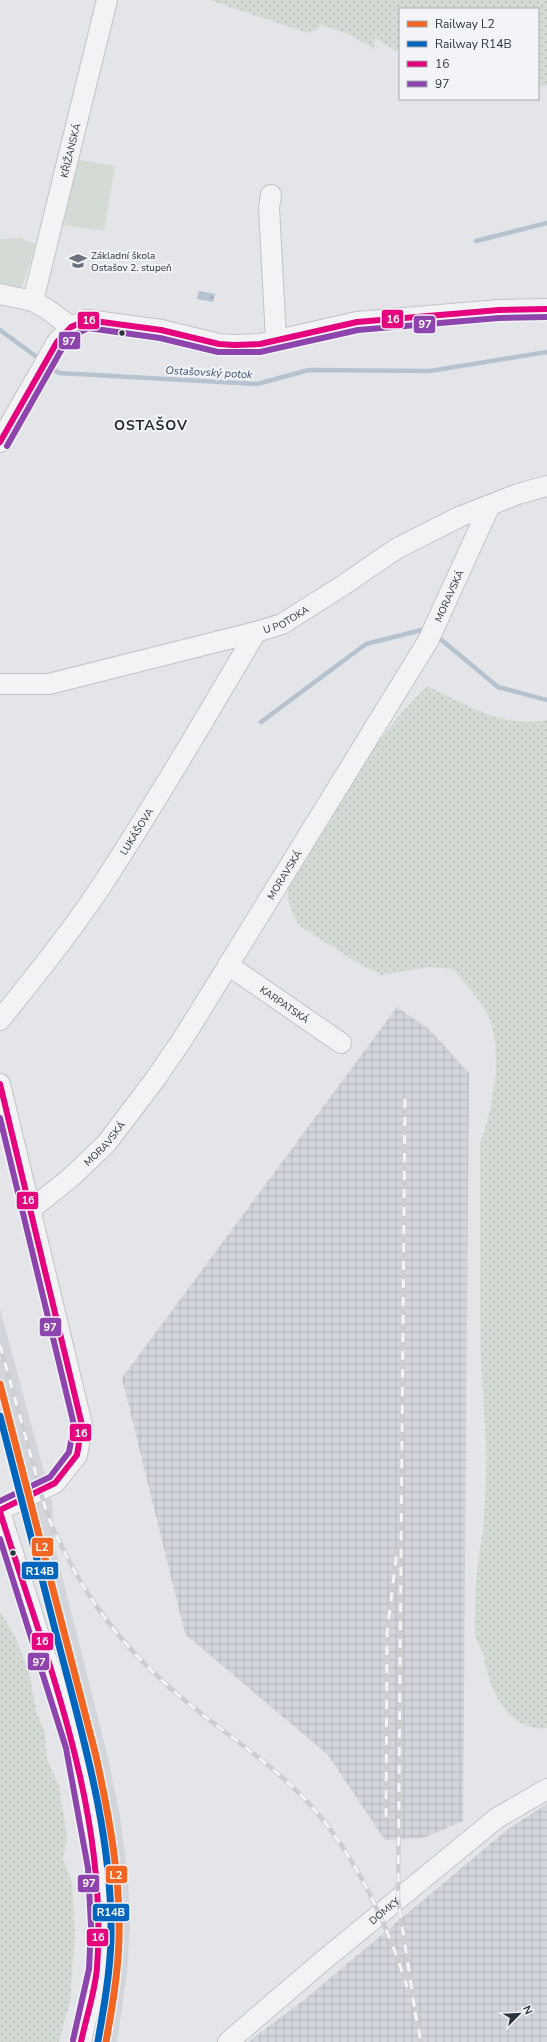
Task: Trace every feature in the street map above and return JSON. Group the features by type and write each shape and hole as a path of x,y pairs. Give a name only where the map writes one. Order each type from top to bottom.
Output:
{"street":[{"name":"KŘIŽANSKÁ","path":"33,301 107,0"},
{"path":"271,195 269,207 276,340"},
{"path":"0,294 33,301 47,309 71,327"},
{"path":"0,442 57,342 71,327 87,320 161,330 226,344 260,344 357,322 498,310 547,309"},
{"name":"U POTOKA","path":"0,684 49,684 256,632 282,624 342,586 396,549 459,517 547,486"},
{"name":"MORAVSKÁ","path":"30,1210 69,1179 106,1144 156,1078 228,965 428,641 490,505"},
{"name":"LUKÁŠOVA","path":"0,1020 41,969 101,886 181,760 256,632"},
{"name":"KARPATSKÁ","path":"228,965 341,1043"},
{"path":"0,1084 82,1425 77,1455 55,1483 0,1511 74,1746 96,1867 99,1926 97,1970 82,2042"},
{"name":"DOMKY","path":"228,2042 319,1964 497,1818 547,1789"}],"shaded area":[{"path":"210,0 547,0 547,86 539,85 539,8 399,8 399,52 375,38 374,49 348,34 321,25 317,30 308,33"},
{"path":"75,159 115,166 104,231 64,225"},
{"path":"20,238 36,244 21,289 0,285 0,239"},
{"path":"427,686 470,707 500,718 531,722 547,720 547,1728 533,1728 521,1723 511,1716 502,1706 490,1681 484,1656 475,1634 475,1592 484,1520 486,1476 486,1441 480,1332 480,1143 489,1115 496,1068 496,1052 491,1023 479,1002 452,969 429,967 382,975 361,965 300,926 292,914 287,891 291,881 337,804 370,754 406,707"},
{"path":"397,1007 430,1030 469,1073 463,1821 423,1838 385,1840 328,1755 185,1634 122,1378"},
{"path":"0,1309 52,1502 54,1544 107,1754 120,1816 128,1876 130,1926 127,1972 117,2042 94,2042 105,1970 105,1878 98,1820 86,1759 0,1429"},
{"path":"0,1611 15,1636 29,1672 37,1714 45,1733 47,1759 59,1786 67,1837 63,1859 72,1882 75,1934 70,2001 59,2042 0,2042"},
{"path":"547,1804 547,2042 248,2042 304,2000 508,1829"}],"water":[{"path":"199,291 215,294 213,302 197,299"}],"waterway":[{"path":"476,241 547,223"},
{"name":"Ostašovský potok","path":"0,330 41,360"},
{"name":"Ostašovský potok","path":"48,366 59,373 257,384 309,370 430,371 547,352"},
{"path":"261,722 366,644 422,630"},
{"path":"438,637 498,687 547,700"}],"railway":[{"path":"405,1099 398,1899 416,2017"},
{"path":"0,1345 47,1514 59,1542 87,1592 102,1615 138,1657 159,1678 199,1712 282,1777 298,1792 329,1827 357,1870 369,1893 390,1940 407,1987"},
{"path":"386,1817 387,1634 397,1550"},
{"path":"415,2012 421,2042"}],"rail line":[{"name":"L2","path":"0,1384 96,1756 110,1824 118,1894 119,1940 116,1978 106,2042"},
{"name":"R14B","path":"0,1416 88,1756 102,1829 107,1865 111,1939 108,1977 98,2041"}],"transit line":[{"name":"16","path":"0,442 57,342 71,327 87,320 161,330 219,344 234,345 260,344 357,322 499,310 547,309"},
{"name":"97","path":"7,446 63,347 76,334 88,328 160,338 218,352 260,352 358,330 499,318 547,317"},
{"name":"16","path":"0,1084 82,1425 77,1455 55,1483 0,1510"},
{"name":"97","path":"0,1118 74,1425 69,1452 50,1477 0,1501"},
{"name":"16","path":"0,1512 54,1679 70,1736 84,1794 93,1851 98,1910 97,1968 81,2042"},
{"name":"97","path":"0,1539 66,1748 88,1868 91,1926 89,1969 73,2040"}],"place":[{"name":"Základní škola Ostašov 2. stupeň","path":"78,261"}],"district":[{"name":"OSTAŠOV","path":"151,425"}]}
